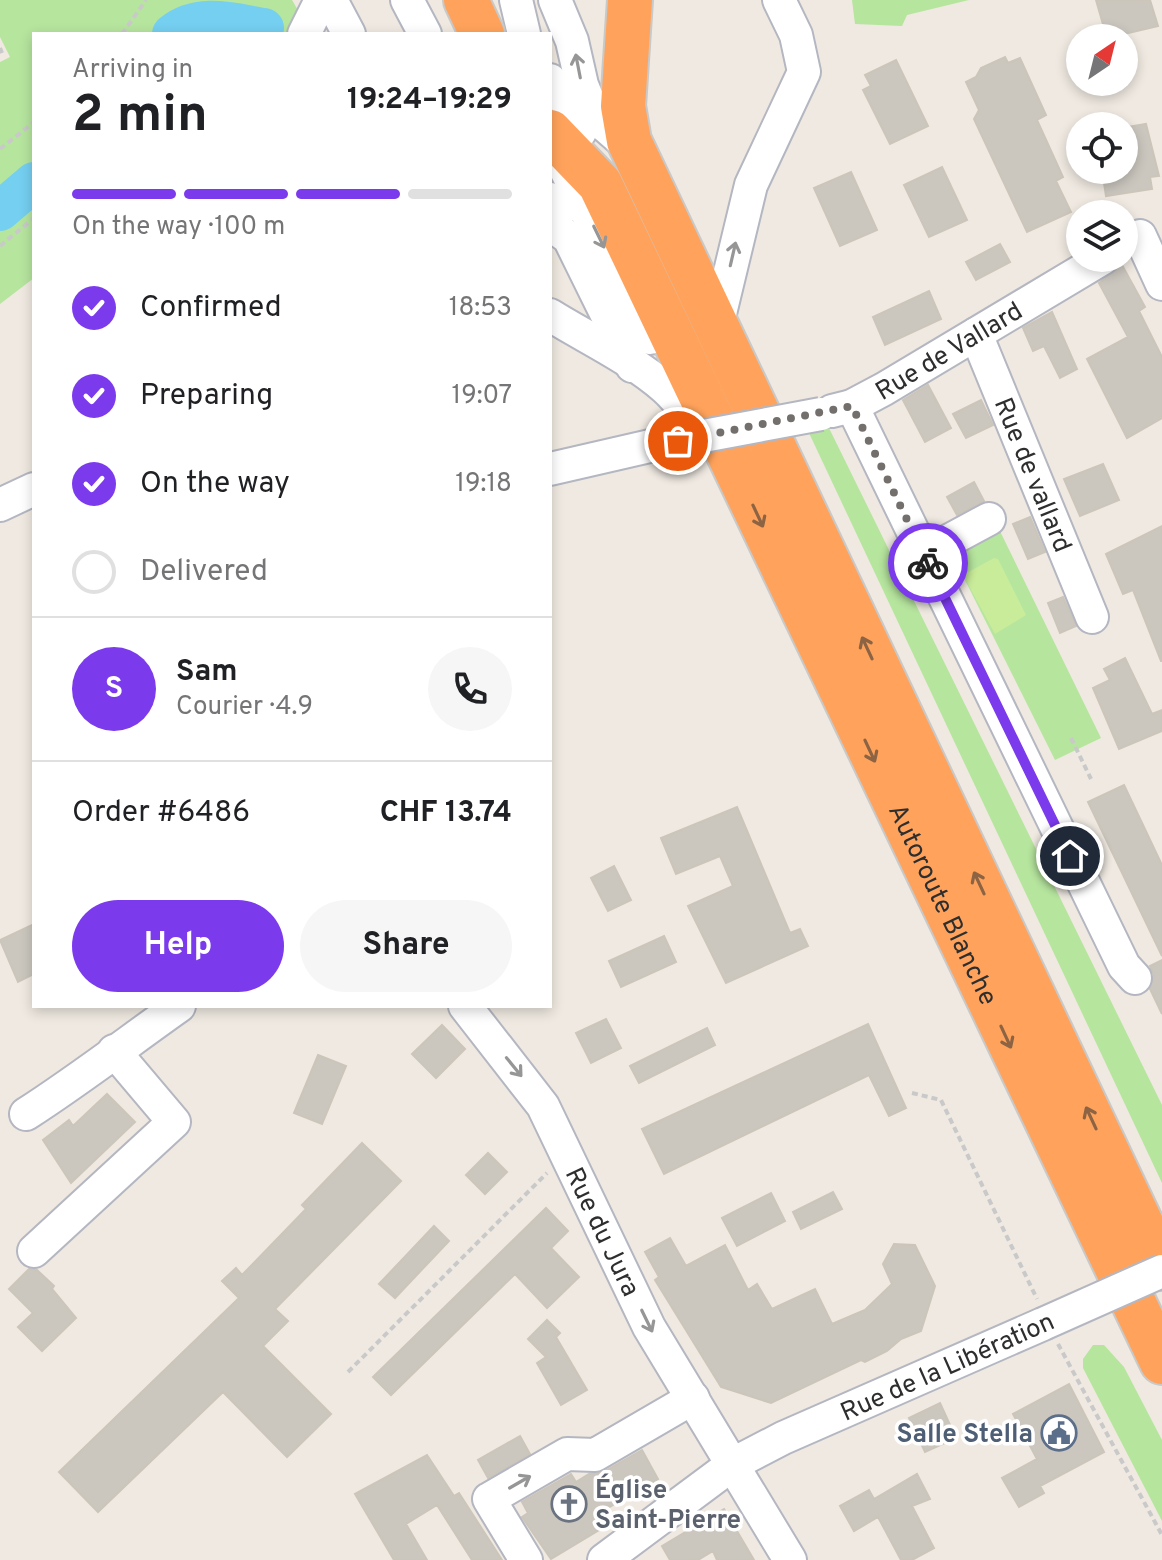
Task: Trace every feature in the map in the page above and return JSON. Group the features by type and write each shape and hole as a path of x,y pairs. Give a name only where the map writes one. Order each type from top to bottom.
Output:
{"highway":[{"path":"466,0 481,32"},
{"name":"Autoroute Blanche","path":"630,0 623,106 634,151 1162,1270"},
{"name":"Autoroute Blanche","path":"552,137 646,336 725,446 1162,1362"}],"street":[{"path":"305,32 321,0"},
{"path":"331,0 348,32"},
{"path":"407,0 424,32"},
{"path":"516,0 524,32"},
{"path":"555,0 572,41 582,85 595,117 634,151"},
{"path":"716,330 751,185 804,72 796,35 779,0"},
{"path":"552,83 575,117 577,194"},
{"path":"552,148 577,194"},
{"path":"552,225 569,238 646,336 632,366"},
{"path":"1149,235 1162,284"},
{"name":"Rue de Vallard","path":"552,469 852,406 1080,272"},
{"path":"552,316 665,388 691,422 725,446"},
{"name":"Rue de vallard","path":"976,334 1092,617"},
{"path":"852,406 1124,966 1135,978"},
{"path":"0,505 32,490"},
{"path":"924,554 989,519"},
{"path":"26,1114 80,1079 176,1008"},
{"name":"Rue du Jura","path":"467,1008 539,1100 649,1327 790,1560"},
{"path":"34,1251 174,1122 114,1051"},
{"name":"Rue de la Libération","path":"604,1560 733,1464 1162,1270"},
{"path":"526,1560 489,1499 567,1454 595,1455 693,1398"}],"path":[{"path":"123,32 146,0"},
{"path":"0,149 32,124"},
{"path":"0,246 32,220"},
{"path":"1071,738 1091,779"},
{"path":"912,1093 941,1100 1039,1304 1032,1307 1047,1339 1062,1348 1162,1535"},
{"path":"348,1372 556,1163 563,1174 574,1169"}],"green space":[{"path":"0,0 292,0 299,12 294,32 267,32 271,16 259,19 235,13 225,32 32,32 32,280 0,304 0,62 10,57 0,37"},
{"path":"852,0 969,0 907,15 902,26 855,24"},
{"path":"828,426 1162,1105 1162,1183 809,433"},
{"path":"996,523 1101,738 1055,760 949,548"},
{"path":"994,558 998,559 1026,615 995,634 963,575"},
{"path":"1093,1345 1104,1345 1124,1367 1162,1440 1162,1521 1083,1368 1083,1359"}],"building":[{"path":"1096,0 1150,0 1158,26 1138,31 1138,24 1103,24"},
{"path":"1005,57 1008,63 1020,58 1046,115 1037,120 1063,177 1056,181 1066,202 1066,214 1027,232 974,119 979,110 966,82 976,77 981,68"},
{"path":"896,60 928,126 890,144 863,90 871,86 865,75"},
{"path":"1146,124 1159,176 1150,177 1152,189 1106,196 1104,184 1138,184 1138,125"},
{"path":"942,167 967,220 929,237 904,185"},
{"path":"851,172 877,230 840,246 814,188"},
{"path":"1000,244 1010,262 976,280 966,262"},
{"path":"1113,272 1126,272 1145,307 1139,311 1162,357 1162,418 1127,438 1087,359 1128,337 1099,283"},
{"path":"929,291 941,319 885,345 873,317"},
{"path":"1052,312 1077,369 1060,378 1044,346 1033,351 1023,328"},
{"path":"928,385 951,428 925,442 903,400"},
{"path":"981,400 993,425 966,438 953,414"},
{"path":"1103,464 1119,500 1080,516 1064,479"},
{"path":"974,482 984,501 957,515 947,497"},
{"path":"1030,517 1045,552 1028,559 1013,524"},
{"path":"1162,526 1161,661 1133,590 1123,594 1106,554"},
{"path":"1063,597 1076,626 1060,633 1048,603"},
{"path":"1125,658 1152,714 1162,710 1162,731 1119,749 1093,688 1110,680 1104,669"},
{"path":"1124,785 1162,865 1162,956 1088,802"},
{"path":"737,807 790,933 800,929 808,946 726,983 688,906 733,886 720,856 676,874 661,838"},
{"path":"614,866 631,900 608,911 591,878"},
{"path":"32,925 32,975 18,982 0,940"},
{"path":"664,936 676,962 621,987 609,961"},
{"path":"1162,960 1162,1014 1150,989 1154,975 1150,966"},
{"path":"606,1019 621,1048 591,1063 576,1033"},
{"path":"868,1024 906,1108 889,1116 869,1075 664,1174 642,1129"},
{"path":"442,1025 465,1049 436,1078 412,1054"},
{"path":"707,1028 715,1045 639,1083 630,1066"},
{"path":"318,1055 346,1066 322,1124 294,1113"},
{"path":"107,1094 135,1122 71,1183 43,1140 69,1120 73,1126"},
{"path":"362,1143 401,1181 275,1309 288,1321 263,1346 331,1414 287,1457 223,1392 98,1512 59,1472 239,1298 222,1281 236,1268 242,1275 306,1209 302,1205"},
{"path":"488,1153 507,1172 485,1194 466,1175"},
{"path":"833,1192 842,1209 801,1229 793,1212"},
{"path":"771,1193 785,1221 737,1246 722,1218"},
{"path":"546,1208 568,1231 551,1248 579,1277 547,1308 515,1274 391,1395 373,1377"},
{"path":"434,1226 449,1241 395,1298 379,1284"},
{"path":"670,1238 686,1266 725,1245 748,1290 757,1284 772,1309 815,1289 832,1324 865,1310 892,1284 883,1264 894,1244 915,1245 935,1286 921,1331 901,1339 887,1351 865,1362 861,1360 771,1403 721,1387 655,1280 659,1277 645,1252"},
{"path":"29,1269 37,1270 54,1286 52,1289 76,1318 42,1351 18,1327 33,1313 9,1289"},
{"path":"547,1320 560,1333 556,1337 587,1390 561,1405 537,1363 546,1357 528,1339"},
{"name":"Salle Stella","path":"1069,1384 1104,1452 1040,1486 1044,1493 1019,1507 1002,1478 1037,1459 1013,1414"},
{"path":"940,1403 956,1438 925,1452 909,1418"},
{"path":"520,1436 530,1454 488,1478 478,1460"},
{"name":"Église Saint-Pierre","path":"642,1450 658,1479 594,1516 601,1529 551,1559 522,1517 528,1513 522,1502 571,1474 576,1482 589,1474 605,1471"},
{"path":"427,1455 454,1496 459,1493 502,1560 472,1560 437,1505 406,1524 427,1560 394,1560 355,1494"},
{"path":"917,1474 930,1499 912,1506 934,1548 912,1560 901,1560 878,1517 854,1531 840,1506 869,1490 874,1499"},
{"path":"724,1509 754,1560 717,1560 713,1551 698,1560 670,1560 662,1546"}],"waterway":[{"path":"175,32 205,21 264,28"},
{"path":"0,211 32,184"}],"way so far":[{"path":"678,441 852,406 928,563"}],"place":[{"name":"Salle Stella","path":"1059,1433"},
{"name":"Église Saint-Pierre","path":"569,1504"}],"route":[{"path":"928,563 1070,856"}]}
